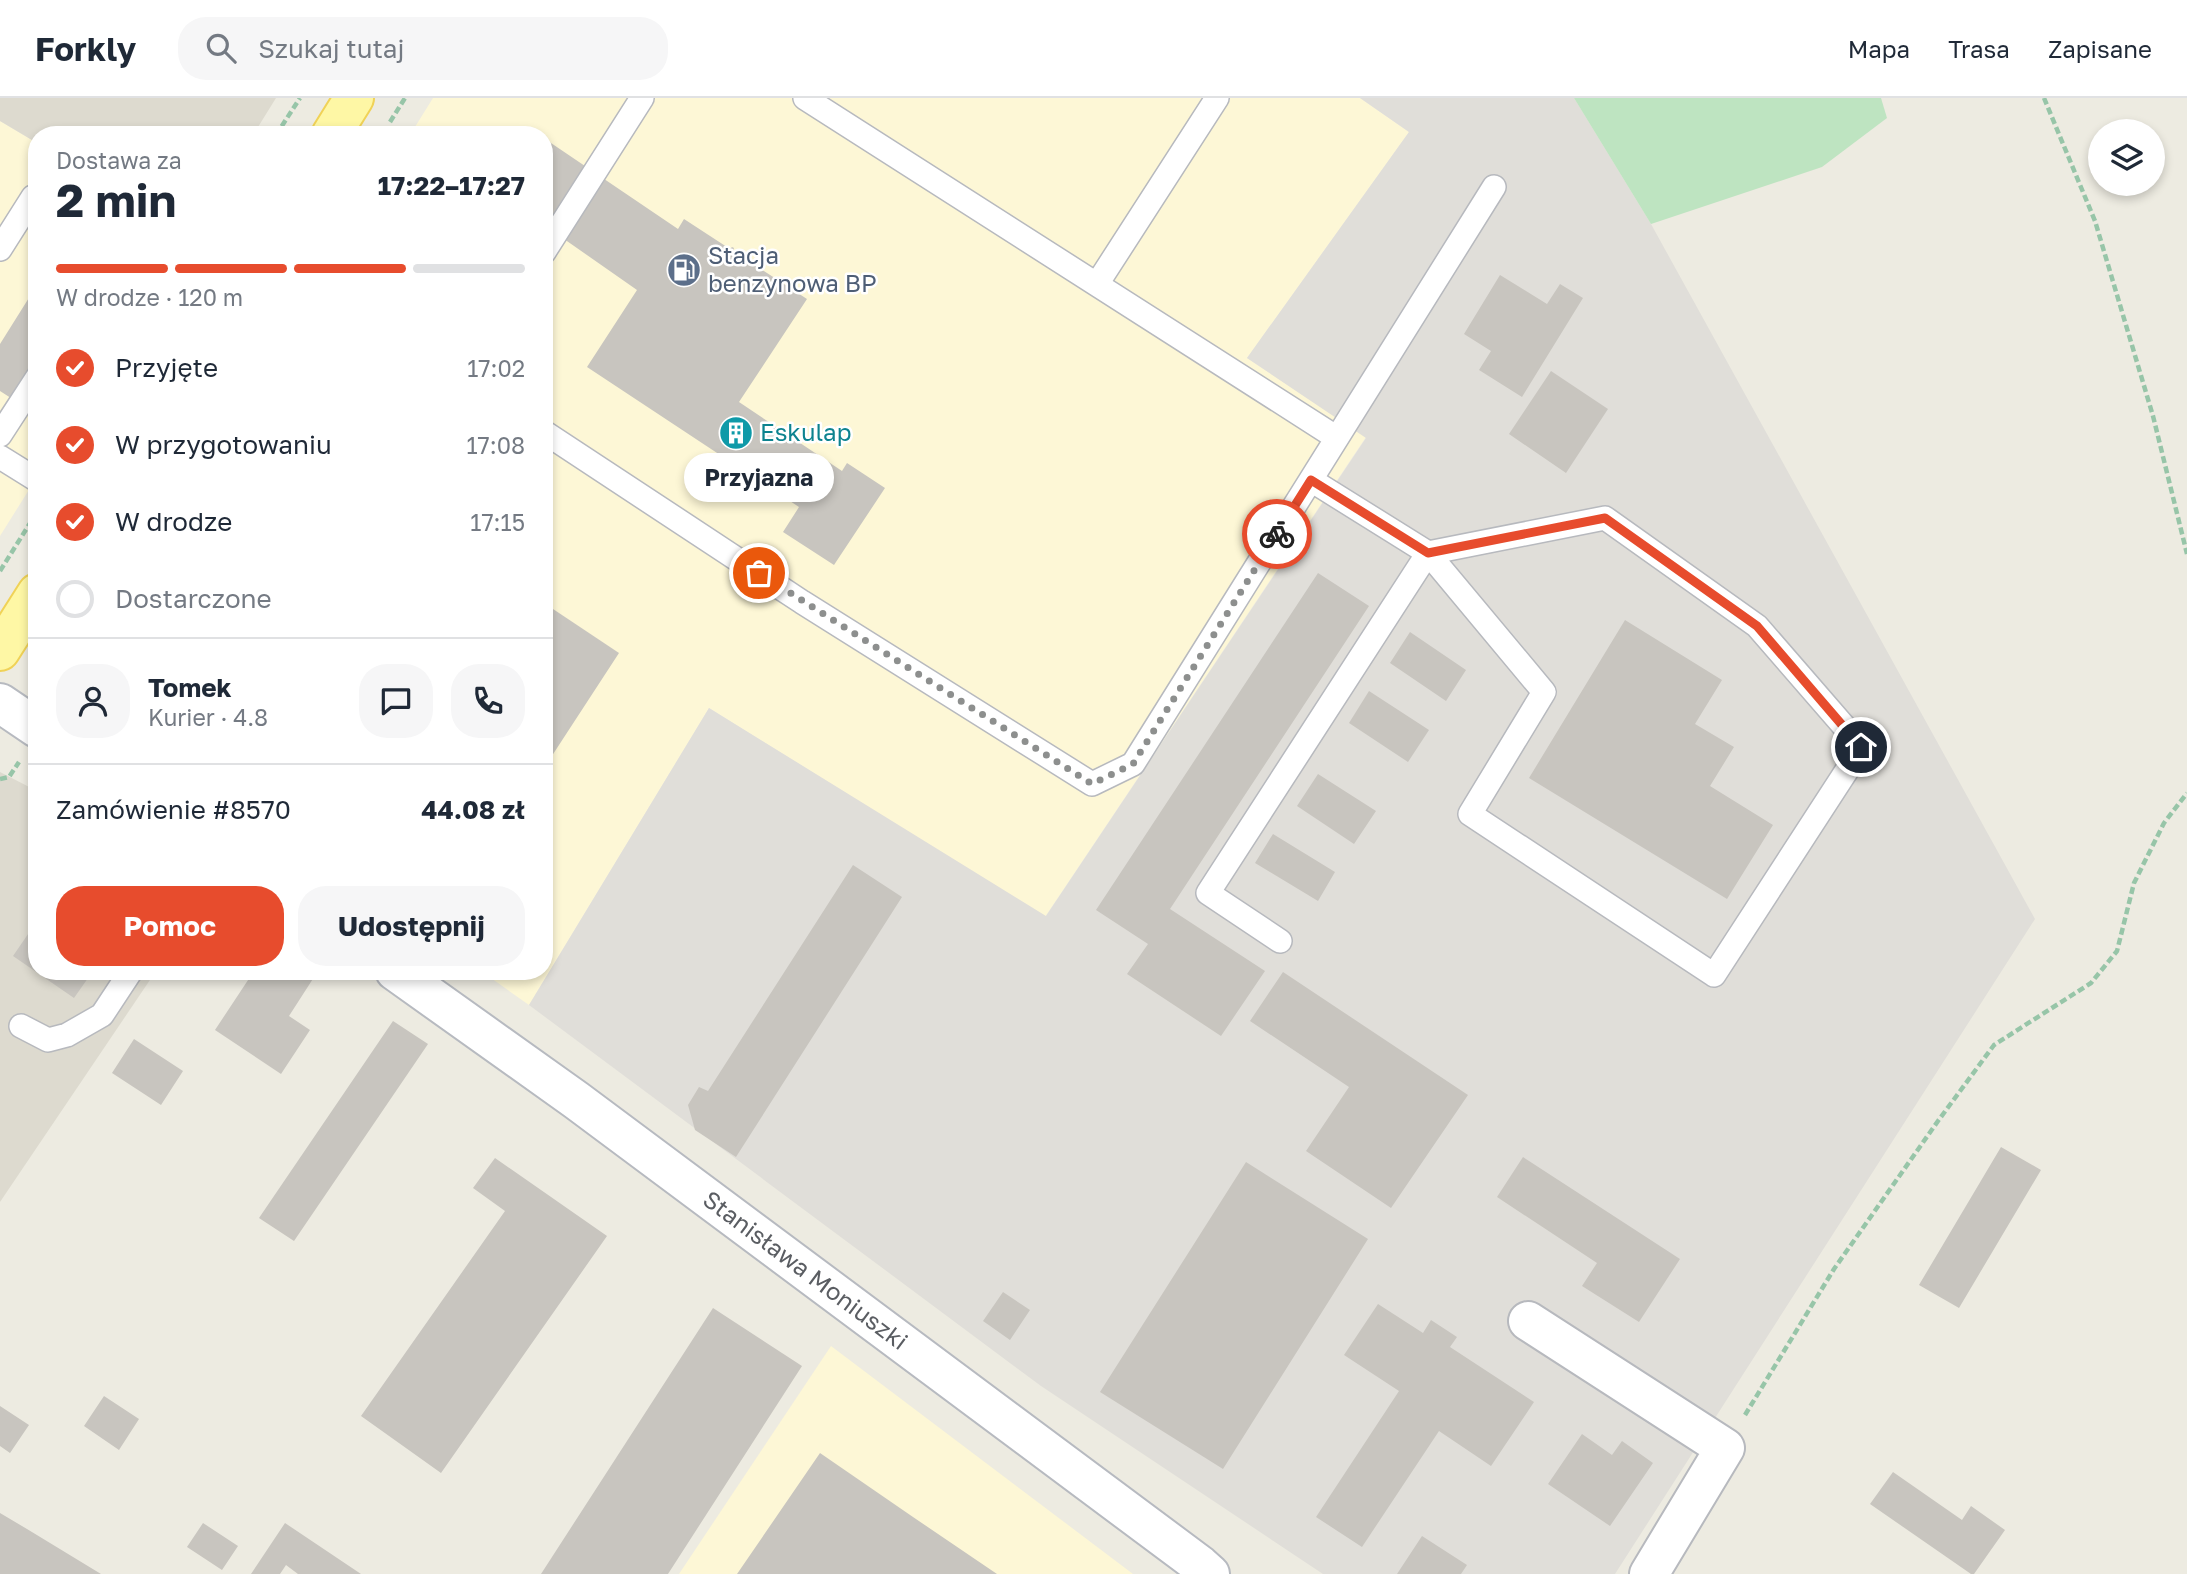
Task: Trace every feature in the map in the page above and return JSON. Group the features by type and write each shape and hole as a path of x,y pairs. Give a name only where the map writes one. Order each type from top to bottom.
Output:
{"main road":[{"path":"337,126 354,98"},
{"path":"0,651 28,607"}],"street":[{"path":"0,703 28,722"},
{"name":"Stanisława Moniuszki","path":"408,980 576,1100 1210,1574"},
{"path":"1528,1321 1725,1448 1649,1574"}],"lane":[{"path":"553,238 642,98"},
{"path":"805,98 1337,438"},
{"path":"1097,285 1217,98"},
{"path":"553,438 802,601 1092,784 1133,764 1494,187"},
{"path":"0,249 28,205"},
{"path":"0,435 28,392"},
{"path":"0,457 28,474"},
{"path":"1280,941 1208,893 1428,553 1605,518 1757,626 1861,747 1714,975 1470,814 1545,692 1428,553 1311,480"},
{"path":"21,1027 48,1040 67,1035 102,1015 125,980"}],"path":[{"path":"282,126 300,98"},
{"path":"387,126 405,98"},
{"path":"2045,98 2095,221 2153,416 2187,554"},
{"path":"0,571 28,526"},
{"path":"1725,1448 1834,1269 1994,1045 2091,983 2117,951 2134,883 2164,823 2187,793"}],"shaded area":[{"path":"0,98 276,98 259,126 28,126 28,138 0,121"},
{"path":"433,98 1360,98 1409,132 1247,358 1366,437 1045,917 709,708 553,965 553,126 416,126"},
{"path":"1360,98 1574,98 1651,224 2035,919 1615,1574 1323,1574 1041,1386 529,1005 544,980 553,980 553,965 709,708 1046,916 1366,438 1247,358 1409,132"},
{"path":"0,121 28,138 28,491 0,536"},
{"path":"0,772 28,786 28,980 150,980 0,1202"},
{"path":"494,980 544,980 529,1005"},
{"path":"831,1346 1133,1574 679,1574"}],"green space":[{"path":"1574,98 1881,98 1887,118 1822,167 1651,224"}],"building":[{"path":"553,144 678,229 684,219 730,249 734,248 733,251 807,299 739,402 842,471 847,463 885,488 834,565 783,532 799,507 587,367 637,290 553,231"},
{"path":"1500,275 1547,304 1560,284 1583,298 1522,397 1479,370 1491,351 1464,334"},
{"path":"28,299 28,377 14,400 0,391 0,344"},
{"path":"1551,371 1608,409 1566,473 1509,434"},
{"path":"1318,573 1369,606 1170,909 1265,971 1221,1036 1127,974 1148,944 1096,910"},
{"path":"553,609 619,653 553,754"},
{"path":"1625,620 1722,680 1695,724 1734,747 1710,786 1773,825 1727,899 1529,778"},
{"path":"1410,632 1466,670 1446,701 1390,663"},
{"path":"1369,691 1429,730 1408,762 1349,723"},
{"path":"1318,774 1376,811 1354,844 1297,806"},
{"path":"1273,834 1335,872 1318,901 1255,863"},
{"path":"853,865 902,897 736,1157 695,1130 688,1105 699,1087 708,1091"},
{"path":"28,934 28,966 13,956"},
{"path":"1283,972 1468,1095 1391,1208 1306,1151 1349,1087 1250,1021"},
{"path":"48,980 87,980 74,998"},
{"path":"248,980 312,980 289,1016 310,1030 281,1074 215,1030"},
{"path":"393,1021 428,1044 294,1241 259,1218"},
{"path":"134,1039 183,1071 161,1105 112,1073"},
{"path":"2001,1147 2041,1170 1959,1308 1919,1285"},
{"path":"1523,1157 1680,1259 1639,1322 1582,1286 1597,1263 1497,1197"},
{"path":"495,1158 607,1236 441,1473 361,1416 505,1211 473,1188"},
{"path":"1246,1162 1368,1239 1223,1469 1100,1392"},
{"path":"1003,1292 1030,1310 1010,1340 983,1321"},
{"path":"1378,1304 1423,1333 1431,1320 1457,1337 1450,1347 1534,1402 1491,1466 1439,1431 1362,1547 1316,1517 1399,1391 1344,1355"},
{"path":"713,1308 802,1366 668,1574 541,1574"},
{"path":"104,1396 139,1419 119,1450 84,1426"},
{"path":"0,1406 29,1425 10,1453 0,1446"},
{"path":"1582,1434 1612,1455 1622,1441 1653,1463 1610,1526 1548,1484"},
{"path":"820,1453 913,1517 997,1574 737,1574"},
{"path":"1893,1472 1962,1520 1971,1506 2005,1530 1974,1574 1870,1504"},
{"path":"0,1513 27,1529 101,1574 0,1574"},
{"path":"203,1523 238,1546 222,1570 187,1547"},
{"path":"285,1523 361,1574 298,1574 286,1565 280,1574 251,1574"},
{"path":"1422,1536 1467,1565 1461,1574 1397,1574"}],"way so far":[{"path":"759,573 1092,784 1133,764 1277,534"}],"place":[{"name":"Stacja benzynowa BP","path":"684,270"},
{"name":"Eskulap","path":"736,433"},
{"name":"Przyjazna","path":"759,573"}],"route":[{"path":"1277,534 1311,480 1428,553 1605,518 1757,626 1861,747"}]}
